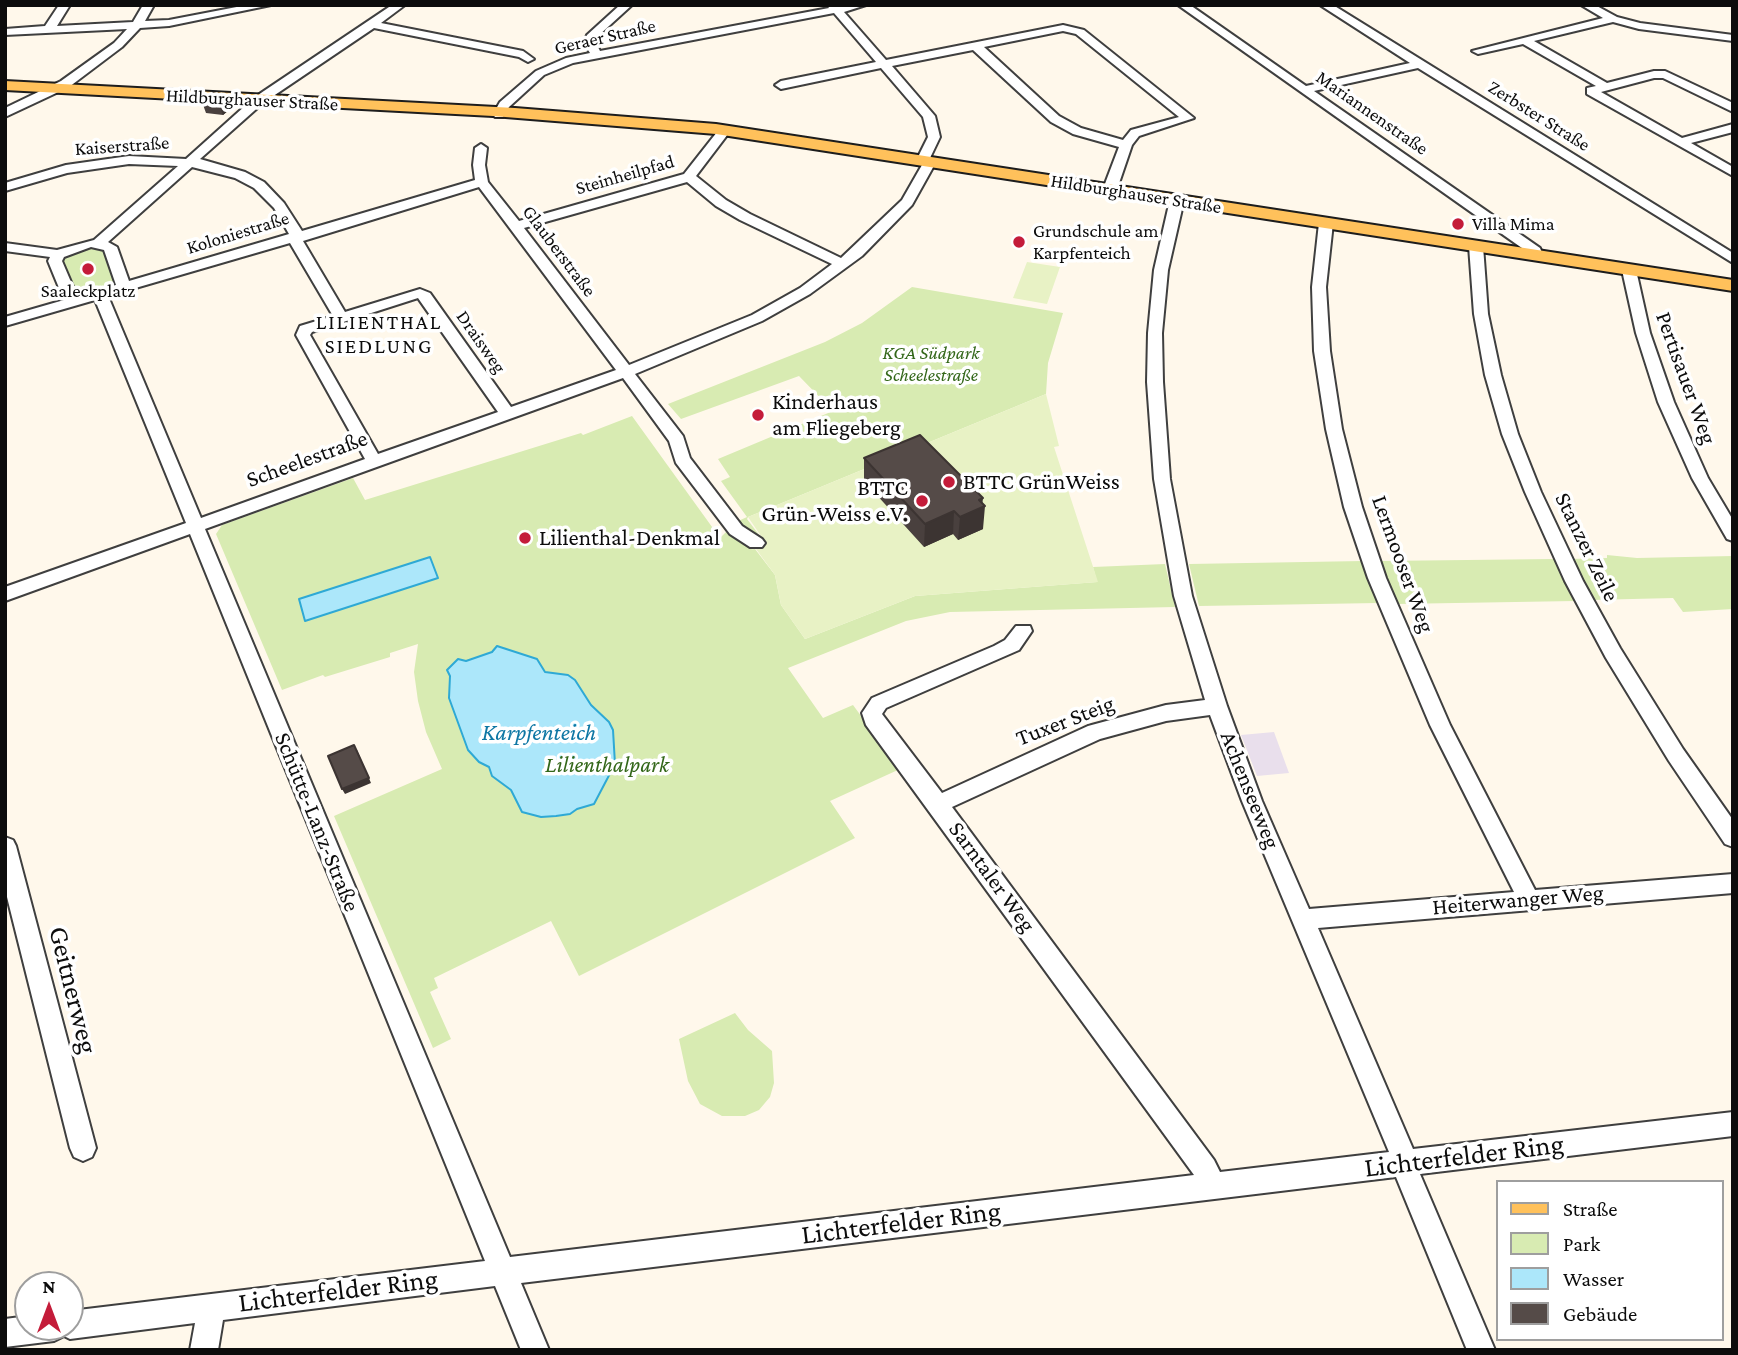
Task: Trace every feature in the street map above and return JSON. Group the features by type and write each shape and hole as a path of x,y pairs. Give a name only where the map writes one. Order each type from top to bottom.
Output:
{"main road":[{"name":"Hildburghauser Straße","path":"5,85 684,125 1733,286"}],"street":[{"path":"50,28 65,5"},
{"path":"5,113 59,88 118,45 136,26 149,5"},
{"path":"5,32 136,26 205,18 267,5"},
{"path":"99,243 259,100 400,5"},
{"path":"597,55 590,43 593,35 627,5"},
{"name":"Geraer Straße","path":"499,114 504,105 540,74 570,60 834,7 861,5"},
{"name":"Mariannenstraße","path":"1183,5 1520,240 1535,251 1536,255"},
{"name":"Zerbster Straße","path":"1325,5 1733,259"},
{"path":"1586,5 1613,19 1662,30 1733,38"},
{"name":"Scheelestraße","path":"5,594 699,345 757,318 805,291 843,264 900,210 926,161 934,137 932,121 834,7"},
{"path":"1478,51 1613,19"},
{"path":"372,24 523,54 528,59"},
{"path":"781,85 1058,28 1076,31 1188,118 1141,130 1126,145 1110,190"},
{"path":"1524,40 1606,87"},
{"path":"975,45 1055,119 1077,131 1126,145"},
{"path":"1304,90 1419,64"},
{"path":"1733,108 1665,75 1654,74 1591,91 1733,172"},
{"path":"1681,142 1733,128"},
{"name":"Steinheilpfad","path":"516,226 689,177 725,131"},
{"path":"481,148 479,165 482,182"},
{"name":"Kaiserstraße","path":"5,187 65,169 116,161 190,162 226,170 259,185 279,206 296,236 296,242 341,317"},
{"path":"689,177 721,203 843,264"},
{"name":"Glauberstraße","path":"482,182 625,372"},
{"name":"Koloniestraße","path":"5,322 482,182"},
{"name":"Achenseeweg","path":"1177,200 1158,291 1155,407 1163,479 1183,596 1217,706 1252,801 1481,1350"},
{"name":"Lermooser Weg","path":"1326,223 1320,287 1322,351 1334,429 1353,507 1377,578 1440,725 1528,898"},
{"path":"5,247 58,254 79,245 99,243 110,247 124,287"},
{"name":"Stanzer Zeile","path":"1476,246 1481,314 1493,375 1510,434 1533,492 1574,581 1613,653 1676,755 1733,838"},
{"path":"58,254 55,261 72,302"},
{"name":"Pertisauer Weg","path":"1629,270 1643,333 1666,402 1700,478 1733,535"},
{"name":"Draisweg","path":"374,461 302,333 307,328 415,293 425,296 507,414"},
{"name":"Schütte-Lanz-Straße","path":"100,294 535,1350"},
{"path":"625,372 677,440 682,459 713,501 736,530 756,543"},
{"name":"Sarntaler Weg","path":"1023,631 1012,645 1001,651 886,699 875,708 873,719 1205,1169 1213,1186"},
{"name":"Tuxer Steig","path":"938,804 1095,732 1166,713 1217,706"},
{"name":"Geitnerweg","path":"5,846 83,1149"},
{"name":"Heiterwanger Weg","path":"1303,919 1528,898 1733,883"},
{"name":"Lichterfelder Ring","path":"84,1323 1733,1124"},
{"path":"204,1350 212,1307"}],"shaded area":[{"path":"1274,732 1289,773 1257,776 1241,735"}],"green space":[{"path":"87,246 105,249 118,278 108,289 89,295 72,291 61,263 63,256"},
{"path":"1027,262 1060,267 1047,304 1013,298"},
{"name":"Lilienthalpark","path":"912,287 1063,313 1048,363 1046,394 748,517 763,540 749,545 775,575 781,605 805,639 915,596 1097,582 1093,567 1165,564 1175,607 950,612 906,621 788,668 823,718 853,705 900,769 830,801 855,838 579,976 551,921 434,978 438,988 430,992 451,1039 433,1048 334,816 442,769 426,732 418,701 414,672 418,644 390,653 390,657 325,677 323,675 282,690 216,534 222,525 353,478 365,500 581,433 583,435 632,416 720,538 736,522 747,517 721,481 730,477 718,459 833,411 799,376 681,419 668,404 825,342 862,323"},
{"name":"BTTC GrünWeiss","path":"1046,394 1059,446 1054,447 1098,582 915,596 805,639 781,605 775,575 756,549 752,550 749,546 763,539 748,517"},
{"path":"1607,555 1637,558 1733,556 1733,609 1683,612 1673,598 1592,600 1570,559 1607,558"},
{"path":"1554,559 1575,601 1396,604 1380,561"},
{"path":"1363,561 1378,603 1199,606 1189,564"},
{"path":"735,1013 748,1030 772,1051 774,1083 770,1097 759,1110 745,1116 722,1116 700,1104 688,1081 679,1039"}],"water":[{"path":"430,557 438,578 305,621 299,599"},
{"name":"Karpfenteich","path":"497,646 537,659 545,672 568,675 575,680 591,705 609,722 613,730 615,764 594,804 570,814 556,816 541,817 522,812 511,790 492,776 489,767 479,762 468,750 449,698 450,676 447,670 458,659 466,661 492,652"}],"building":[{"path":"212,93 221,94 225,99 219,104 202,102"},
{"path":"920,435 983,498 979,500 985,506 960,517 954,511 925,524 864,458"},
{"path":"354,745 369,778 342,789 328,756"}],"place":[{"name":"Villa Mima","path":"1458,224"},
{"name":"Grundschule am Karpfenteich","path":"1019,242"},
{"name":"Saaleckplatz","path":"88,269"},
{"name":"Kinderhaus am Fliegeberg","path":"758,415"},
{"name":"BTTC GrünWeiss","path":"949,482"},
{"name":"BTTC Grün-Weiss e.V.","path":"922,501"},
{"name":"Lilienthal-Denkmal","path":"525,538"}],"district":[{"name":"LILIENTHAL SIEDLUNG","path":"379,335"}],"park label":[{"name":"KGA Südpark Scheelestraße","path":"931,364"}]}
